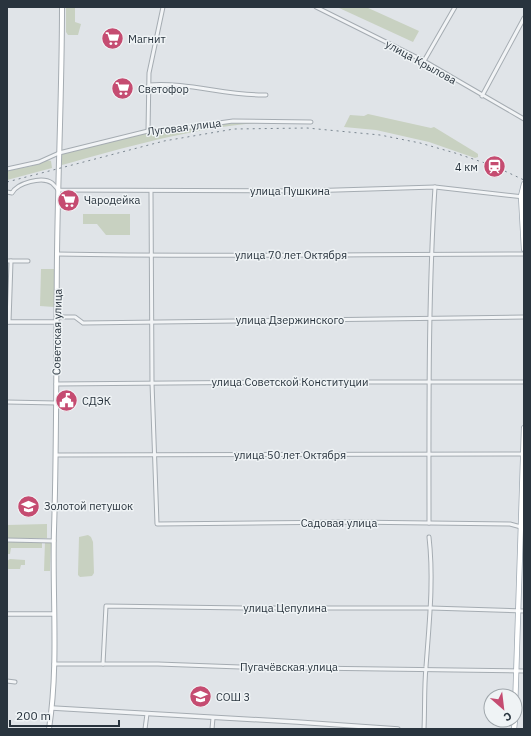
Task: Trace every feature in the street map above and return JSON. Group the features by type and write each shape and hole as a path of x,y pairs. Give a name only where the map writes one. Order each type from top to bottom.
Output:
{"main road":[{"name":"Советская улица","path":"49,729 52,708 54,664 54,541 57,455 57,254 62,7"},
{"path":"523,185 524,249"},
{"path":"516,688 521,611 524,428"}],"street":[{"path":"148,131 149,73 163,7"},
{"name":"улица Крылова","path":"316,7 424,62 524,119"},
{"path":"424,62 455,7"},
{"path":"482,96 524,18"},
{"path":"149,85 172,84 234,93 266,95"},
{"name":"Луговая улица","path":"7,169 39,162 59,153 148,131 155,132 234,121 311,122"},
{"path":"7,192 12,193 14,190 26,183 44,180 52,183 58,190"},
{"path":"429,523 431,254 435,187"},
{"name":"улица Пушкина","path":"58,190 151,192 352,190 435,187 522,196"},
{"path":"151,192 151,322 154,455"},
{"name":"улица 70 лет Октября","path":"57,254 151,256 307,256 524,254"},
{"path":"7,261 28,261"},
{"path":"11,261 8,322 57,320"},
{"name":"улица Дзержинского","path":"57,320 75,318 83,322 151,322 524,317"},
{"name":"улица Советской Конституции","path":"56,384 524,382"},
{"path":"7,402 56,403"},
{"name":"улица 50 лет Октября","path":"57,455 524,454"},
{"name":"Садовая улица","path":"154,455 157,524 429,523 510,524 523,527"},
{"path":"424,729 426,669 431,608 431,557 429,537"},
{"path":"7,540 54,541"},
{"name":"улица Цепулина","path":"103,664 106,606 229,608 431,608 521,611"},
{"path":"7,614 54,614"},
{"name":"Пугачёвская улица","path":"54,664 158,664 240,667 524,671"},
{"path":"7,682 15,682"},
{"path":"52,708 398,729"},
{"path":"145,729 147,714"},
{"path":"212,729 213,718"}],"green space":[{"path":"66,7 75,7 75,22 81,24 78,35 68,35 66,32"},
{"path":"337,7 366,7 419,31 413,42"},
{"path":"368,114 431,128 434,127 478,154 478,157 475,158 429,142 376,130 344,127 350,115 364,116"},
{"path":"247,122 256,123 182,134 134,145 62,165 62,154 143,134"},
{"path":"46,160 51,161 52,168 7,180 7,171 32,166"},
{"path":"83,214 130,214 130,235 106,235 97,224 83,224"},
{"path":"41,269 54,269 54,307 40,306"},
{"path":"47,524 47,538 7,538 7,525"},
{"path":"88,535 91,537 93,542 94,573 92,576 80,577 78,575 79,537"},
{"path":"7,541 42,542 42,548 11,548 10,554 7,554"},
{"path":"45,541 51,542 50,571 44,571"},
{"path":"10,559 25,560 25,565 21,565 20,569 7,569 7,561"}],"railway":[{"path":"7,182 164,141 234,129 307,128 380,135 420,143 494,166 524,180"}],"place":[{"name":"Магнит","path":"113,39"},
{"name":"Светофор","path":"122,89"},
{"name":"4 км","path":"494,167"},
{"name":"Чародейка","path":"69,200"},
{"name":"СДЭК","path":"66,401"},
{"name":"Золотой петушок","path":"28,506"},
{"name":"СОШ 3","path":"201,697"}]}
